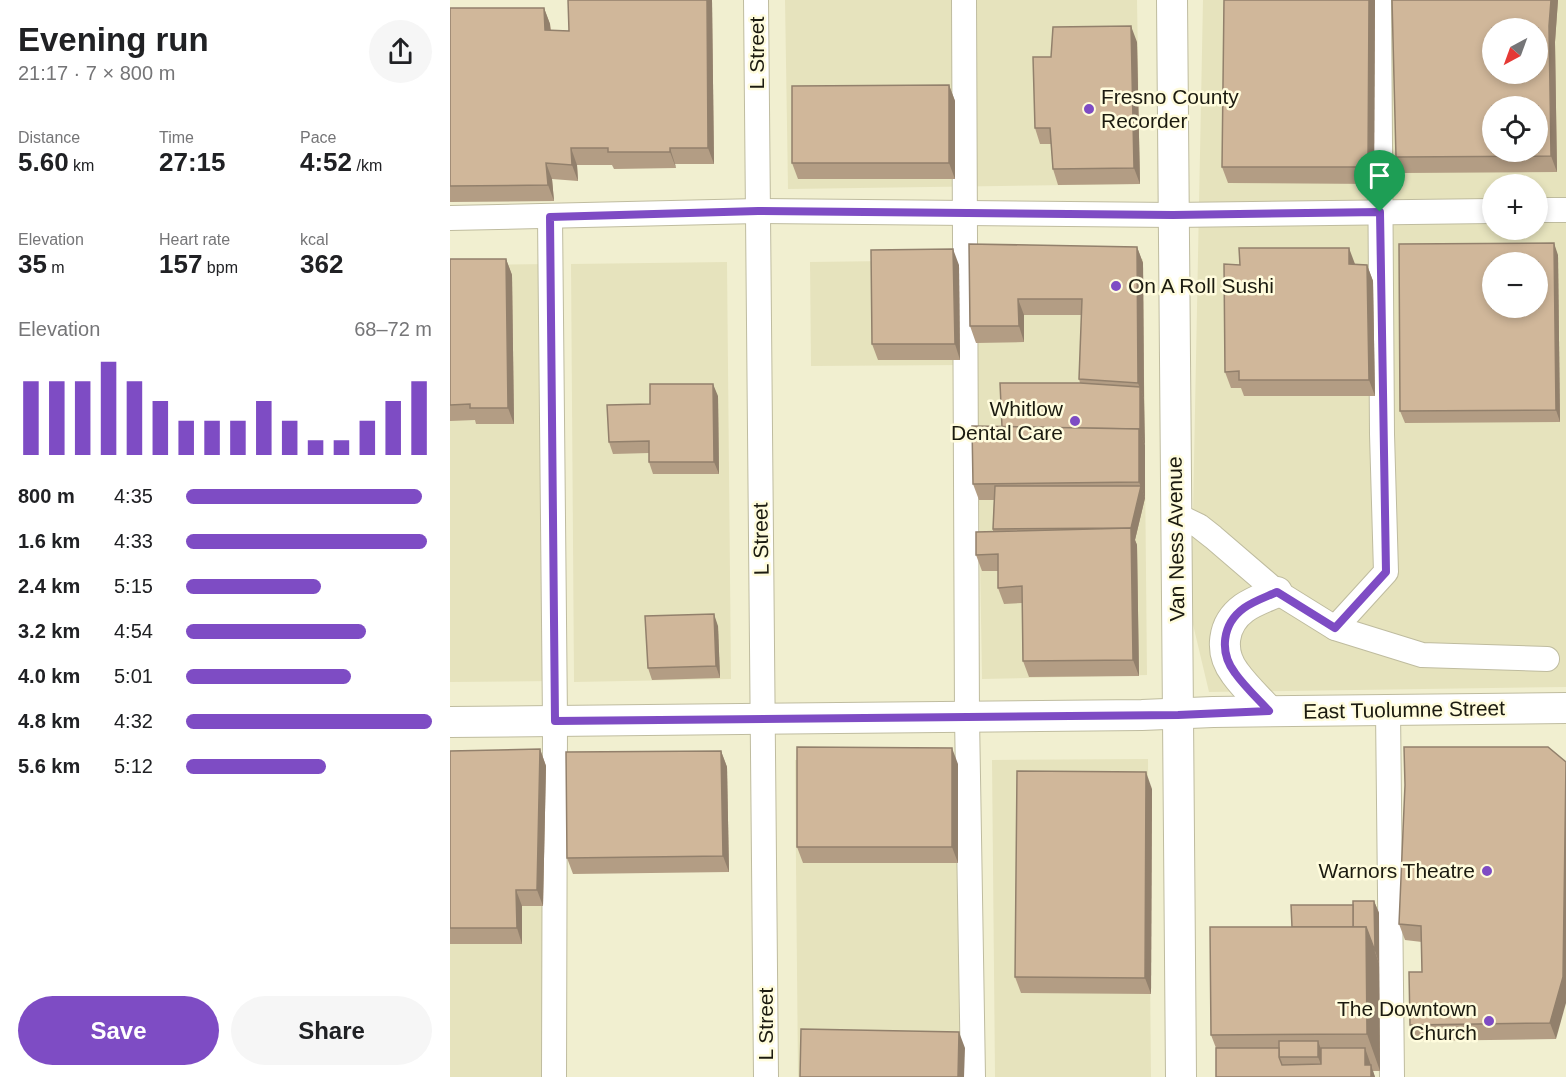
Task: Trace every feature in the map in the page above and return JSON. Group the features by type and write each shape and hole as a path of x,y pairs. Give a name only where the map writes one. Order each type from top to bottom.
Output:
{"main road":[{"name":"Van Ness Avenue","path":"1172,0 1181,1077"},
{"path":"1269,711 1234,673 1225,654 1225,638 1231,622 1243,609 1277,592"},
{"name":"East Tuolumne Street","path":"450,722 1178,715 1269,711 1566,708"}],"street":[{"name":"L Street","path":"756,0 766,1077"},
{"path":"964,0 967,717 973,1077"},
{"path":"1335,628 1386,572 1379,0"},
{"path":"1548,210 1566,210"},
{"path":"450,218 758,211 1173,215 1482,211"},
{"path":"550,217 555,721 554,1077"},
{"path":"1176,515 1199,526 1277,592 1335,628 1422,655 1547,659"},
{"path":"1388,710 1392,1077"}],"shaded area":[{"path":"785,0 1137,0 1140,184 788,189"},
{"path":"1203,0 1566,0 1566,687 1209,692 1191,616"},
{"path":"1143,259 1147,675 982,679 975,260"},
{"path":"966,260 967,365 811,366 810,262"},
{"path":"727,262 731,679 574,682 571,264"},
{"path":"550,264 555,681 450,682 450,265"},
{"path":"1148,759 1151,1077 995,1077 992,760"},
{"path":"795,760 971,760 975,1077 798,1077"},
{"path":"556,764 559,1077 450,1077 450,765"}],"building":[{"path":"568,0 707,0 708,148 670,148 670,152 608,152 608,148 571,148 572,165 546,163 548,185 450,186 450,8 544,8 545,30 569,31"},
{"path":"1224,0 1369,0 1368,167 1222,167"},
{"path":"1392,0 1551,0 1549,26 1551,156 1548,156 1548,96 1482,96 1482,156 1396,157"},
{"name":"Fresno County Recorder","path":"1131,26 1134,168 1053,169 1050,128 1035,128 1033,57 1051,57 1053,27"},
{"path":"949,85 949,163 792,163 792,86"},
{"path":"1554,243 1556,410 1400,411 1399,244"},
{"path":"969,244 1137,247 1138,383 1079,379 1082,299 1018,299 1019,326 970,326"},
{"path":"1239,248 1349,248 1349,264 1367,265 1369,380 1239,380 1239,371 1225,372 1224,264 1240,265"},
{"path":"953,249 955,344 872,344 871,250"},
{"path":"450,259 506,259 508,408 470,408 470,404 450,405"},
{"name":"Whitlow Dental Care","path":"1000,383 1080,383 1140,387 1140,433 1139,429 1002,427"},
{"path":"650,384 713,384 714,462 649,462 649,441 609,442 607,405 650,404"},
{"path":"972,426 1139,429 1139,482 973,484"},
{"path":"995,486 1141,486 1131,528 993,529"},
{"path":"1131,528 1133,660 1023,661 1022,586 998,588 998,554 976,555 976,532"},
{"path":"714,614 716,666 648,668 645,616"},
{"path":"797,747 952,748 952,847 797,847"},
{"name":"Warnors Theatre","path":"1404,747 1548,747 1566,762 1563,977 1550,1023 1410,1025 1409,972 1422,972 1421,926 1399,924 1405,785"},
{"path":"540,749 537,890 516,890 517,928 450,928 450,751"},
{"path":"721,751 723,856 567,858 566,752"},
{"path":"1017,771 1146,772 1145,978 1015,977"},
{"path":"1353,901 1374,901 1375,951 1366,927 1353,927"},
{"path":"1291,905 1353,905 1353,927 1292,927"},
{"path":"1210,927 1366,927 1367,1034 1211,1035"},
{"path":"801,1029 959,1032 958,1077 800,1077"},
{"path":"1279,1041 1318,1041 1318,1057 1279,1057"},
{"path":"1216,1048 1279,1048 1282,1065 1321,1064 1321,1048 1365,1048 1365,1065 1371,1065 1371,1077 1216,1077"}],"place":[{"name":"Fresno County Recorder","path":"1089,109"},
{"name":"On A Roll Sushi","path":"1116,286"},
{"name":"Whitlow Dental Care","path":"1075,421"},
{"name":"Warnors Theatre","path":"1487,871"},
{"name":"The Downtown Church","path":"1489,1021"}],"route":[{"path":"758,211 1173,215 1380,212 1386,572 1335,628 1277,592 1243,609 1231,622 1225,638 1225,654 1234,673 1269,711 1178,715 555,721 550,217 758,211"}]}
